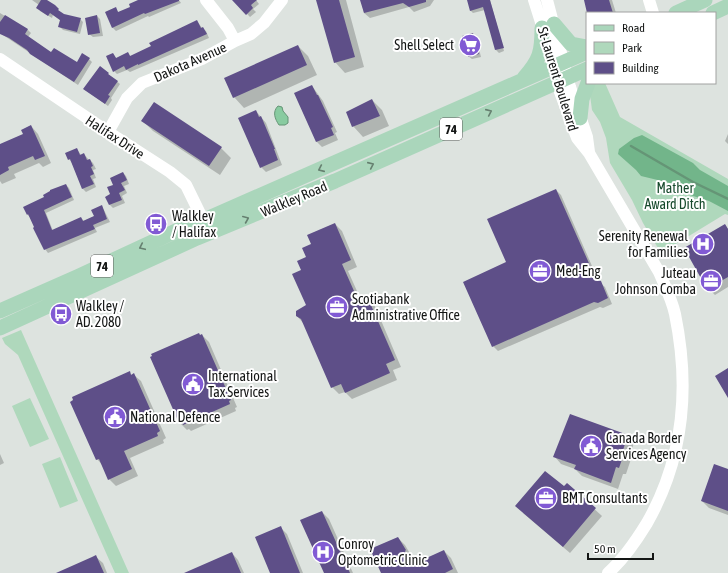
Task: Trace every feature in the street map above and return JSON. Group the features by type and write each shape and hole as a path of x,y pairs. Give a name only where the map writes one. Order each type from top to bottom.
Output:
{"main road":[{"path":"678,12 705,0"},
{"path":"715,12 728,6"},
{"path":"521,82 535,65 548,26 571,44 586,46"},
{"name":"Walkley Road","path":"0,328 86,290 207,227 408,130 586,52"},
{"name":"Walkley Road","path":"5,309 191,224 207,227 328,184 586,69"},
{"path":"580,118 582,99 588,84"},
{"path":"408,130 416,146"},
{"path":"79,276 86,290"},
{"path":"5,309 18,320"}],"street":[{"path":"206,0 228,28 235,41"},
{"name":"Dakota Avenue","path":"108,132 127,98 142,83 202,59 251,34 264,23 282,0"},
{"name":"St-Laurent Boulevard","path":"534,0 548,26 577,138 589,153 659,272 665,285 675,314 682,365 681,415 678,440 672,467 658,504 637,539 615,567 608,573"},
{"name":"St-Laurent Boulevard","path":"547,0 548,26"},
{"path":"649,0 653,12"},
{"name":"Halifax Drive","path":"0,59 170,172 186,185 207,227"},
{"name":"St-Laurent Boulevard","path":"562,79 587,137 589,153"}],"green space":[{"name":"Mather Award Ditch","path":"595,84 605,84 620,117 728,179 728,215 725,214 661,253 610,163 606,138 600,122 592,110 590,95"},
{"path":"21,330 129,573 115,573 18,355 5,344 2,338"},
{"path":"30,398 49,439 30,447 12,406"},
{"path":"60,457 78,501 60,508 42,464"}],"shaded area":[{"path":"278,106 282,107 283,111 288,117 288,123 285,125 279,125 275,118 275,111"},
{"path":"642,135 693,163 700,170 728,186 728,211 709,201 687,194 670,183 641,176 618,154 619,149 634,138"}],"building":[{"path":"41,0 47,0 55,5 59,9 58,10 64,14 81,18 77,32 58,27 60,20 50,13 48,16 36,8"},
{"path":"138,0 179,1 145,14 144,13 112,28 105,12 116,7 118,12 130,7 129,4"},
{"path":"232,0 257,0 251,5 253,8 246,15"},
{"path":"316,0 339,0 355,57 334,63"},
{"path":"360,0 426,0 426,2 409,7 403,3 364,13"},
{"path":"467,0 490,0 504,48 495,50 483,7 470,11"},
{"path":"584,0 609,0 613,12 587,12"},
{"path":"5,15 28,29 25,34 51,52 54,48 77,62 82,53 90,58 74,82 30,54 27,50 9,38 0,34 0,22"},
{"path":"97,15 100,33 88,35 85,18"},
{"path":"197,20 201,28 203,27 207,34 126,70 124,66 113,72 106,56 113,53 116,58 128,52 130,56 151,46 149,43"},
{"name":"Shell Select","path":"473,33 479,54 468,57 462,36"},
{"path":"298,45 307,65 233,98 224,78"},
{"path":"100,66 118,81 108,95 110,96 105,104 83,89"},
{"path":"312,85 333,127 331,128 334,135 316,142 294,93"},
{"path":"372,99 380,116 352,127 346,112"},
{"path":"154,102 222,147 209,166 141,121"},
{"path":"256,110 259,117 261,116 278,160 260,168 238,118"},
{"path":"31,125 45,156 35,160 33,156 8,167 9,170 0,175 0,144 23,134 21,130"},
{"path":"77,148 80,155 84,153 87,160 90,159 94,174 90,176 94,184 82,189 70,159 68,160 65,153"},
{"path":"123,172 127,180 121,183 125,190 119,193 122,200 109,205 105,197 110,194 107,187 113,185 110,178"},
{"path":"66,184 72,197 44,210 52,230 81,217 83,221 94,216 91,210 102,205 107,219 93,225 95,229 44,250 28,214 27,215 23,207 44,197 43,195 50,190"},
{"name":"Med-Eng","path":"556,189 596,279 601,281 608,298 598,303 594,302 492,347 463,282 506,262 487,219"},
{"name":"Scotiabank Administrative Office","path":"335,223 351,260 342,264 358,300 367,296 395,360 386,364 390,373 345,393 341,384 331,388 301,319 296,316 296,311 306,305 292,274 301,270 297,261 306,257 302,248 311,244 307,235"},
{"path":"725,224 728,229 728,277 707,289 684,248"},
{"name":"International Tax Services","path":"199,333 200,335 202,334 231,400 229,401 230,404 183,425 182,422 179,423 150,357 152,356 151,354"},
{"path":"728,368 728,398 715,376"},
{"name":"National Defence","path":"130,371 131,375 134,373 160,431 157,433 158,436 124,451 132,469 108,480 99,459 96,460 70,402 73,400 72,397"},
{"name":"Canada Border Services Agency","path":"570,414 628,435 623,450 625,451 619,468 616,467 611,483 574,469 576,465 553,457"},
{"path":"714,464 728,469 728,511 701,501"},
{"path":"545,471 564,486 567,483 596,508 563,547 515,506"},
{"path":"322,511 350,573 324,573 300,520"},
{"path":"281,526 300,573 270,573 255,537"},
{"path":"398,537 406,550 405,551 411,565 444,550 453,569 445,573 381,573 370,549"},
{"path":"232,552 241,573 184,573"},
{"path":"96,555 104,573 56,573 92,557"}],"waterway":[{"path":"631,146 693,182 728,199"}],"place":[{"name":"Shell Select","path":"470,45"},
{"name":"Walkley / Halifax","path":"156,224"},
{"name":"Serenity Renewal for Families","path":"703,244"},
{"name":"Med-Eng","path":"540,271"},
{"name":"Juteau Johnson Comba","path":"711,281"},
{"name":"Scotiabank Administrative Office","path":"337,307"},
{"name":"Walkley / AD. 2080","path":"61,314"},
{"name":"International Tax Services","path":"193,384"},
{"name":"National Defence","path":"115,417"},
{"name":"Canada Border Services Agency","path":"591,446"},
{"name":"BMT Consultants","path":"546,498"},
{"name":"Conroy Optometric Clinic","path":"323,552"}]}
